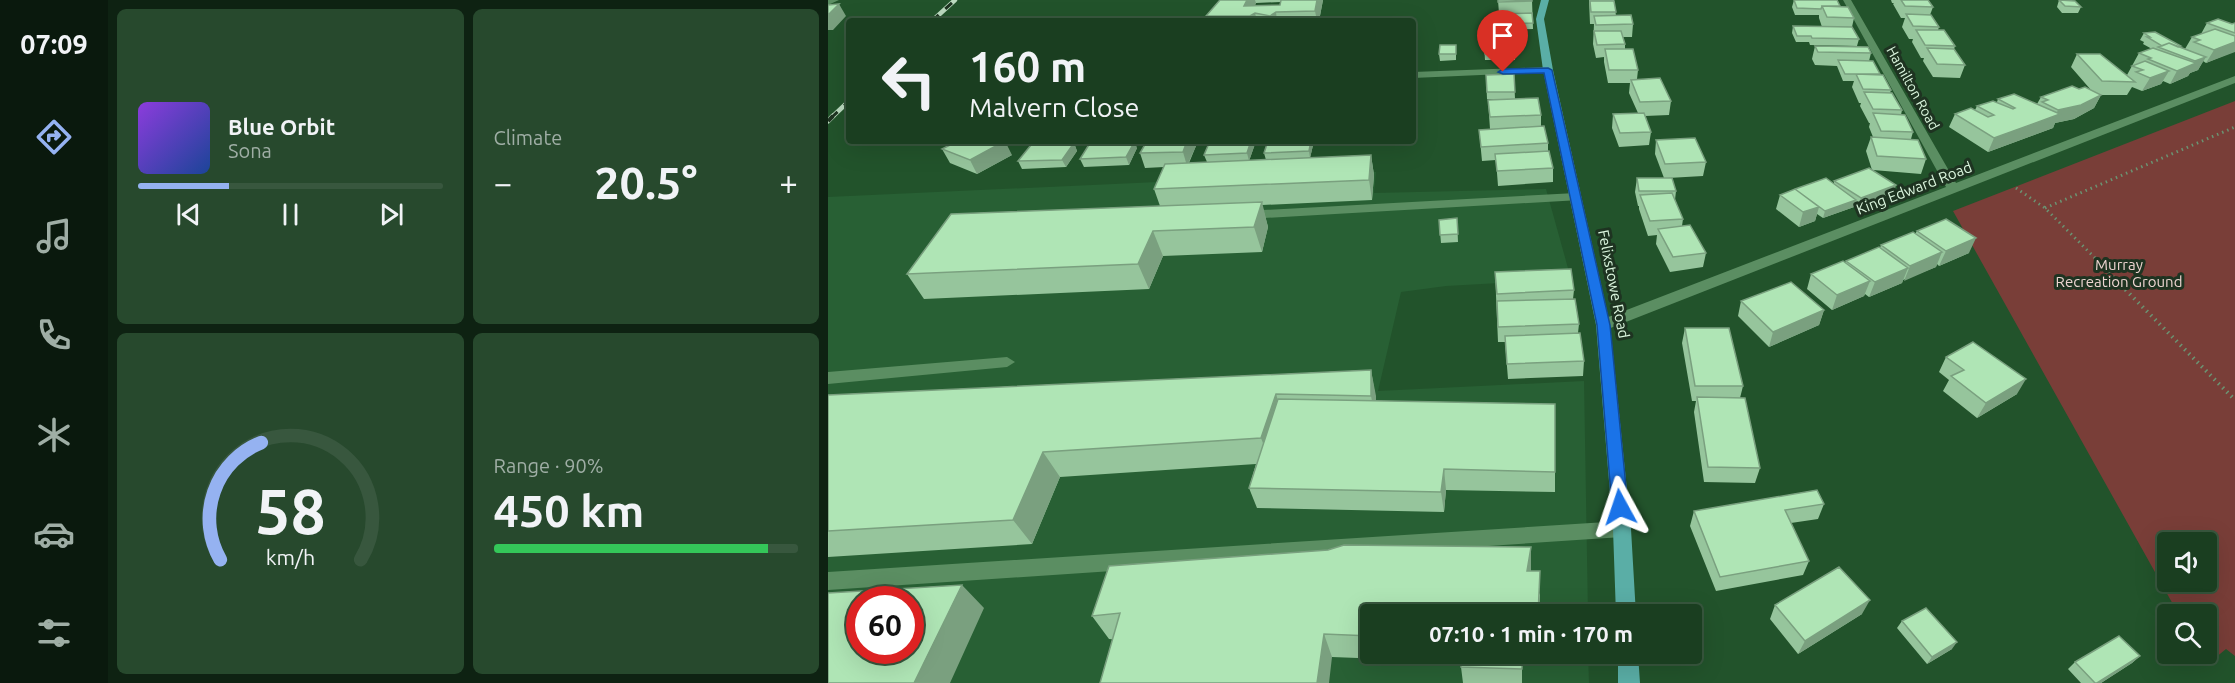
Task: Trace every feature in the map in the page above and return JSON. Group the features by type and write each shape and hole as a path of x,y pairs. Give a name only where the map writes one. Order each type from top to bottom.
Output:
{"main road":[{"name":"Felixstowe Road","path":"1545,0 1540,19 1548,70 1603,325 1622,529 1625,604"},
{"path":"1628,664 1629,683"}],"street":[{"path":"828,2 835,0"},
{"name":"Hamilton Road","path":"1847,0 1954,190"},
{"path":"1416,75 1548,70"},
{"name":"King Edward Road","path":"1603,325 2235,79"},
{"path":"1234,216 1576,197"},
{"path":"828,378 1007,362"},
{"path":"828,581 1622,529"}],"path":[{"path":"2045,208 2235,127"},
{"path":"1993,175 2045,208 2235,400"}],"shaded area":[{"path":"1376,172 1374,193 1546,189 1571,279 1446,286 1401,292 1378,391 1584,381 1588,604 1360,604 1360,664 1588,664 1589,683 828,683 828,197"}],"green space":[{"name":"Murray Recreation Ground","path":"2235,101 2235,656 2226,649 2217,656 2217,604 2173,604 2166,592 2217,592 2217,532 2157,532 2157,576 1953,211"}],"building":[{"path":"1220,0 1247,0 1244,6 1280,5 1281,0 1317,0 1315,11 1276,12 1270,16 1255,13 1250,16 1206,16"},
{"path":"1498,0 1532,0 1532,1 1498,2"},
{"path":"1794,0 1837,0 1840,6 1822,6 1821,9 1797,8"},
{"path":"1901,0 1928,0 1933,7 1905,6"},
{"path":"2059,0 2075,1 2081,7 2065,6"},
{"path":"1590,1 1614,1 1616,12 1591,12"},
{"path":"839,4 828,15 828,5"},
{"path":"1822,6 1848,7 1854,18 1827,17"},
{"path":"1532,13 1533,23 1492,24 1492,14"},
{"path":"1906,14 1931,15 1939,27 1913,26"},
{"path":"1631,15 1633,24 1596,25 1594,16"},
{"path":"2218,19 2235,23 2235,33 2207,23"},
{"path":"1793,26 1852,27 1859,39 1797,36"},
{"path":"2215,29 2235,36 2235,42 2214,50 2194,42 2200,40 2192,37"},
{"path":"1916,30 1944,30 1955,46 1925,45"},
{"path":"1594,31 1621,31 1625,44 1597,45"},
{"path":"2155,32 2181,46 2169,43 2162,46 2144,33"},
{"path":"2169,43 2206,57 2195,61 2158,47"},
{"path":"1514,44 1515,53 1485,54 1484,45"},
{"path":"1440,45 1456,45 1456,54 1439,54"},
{"path":"1815,46 1868,47 1871,53 1818,52"},
{"path":"1927,48 1954,49 1965,65 1937,64"},
{"path":"2153,48 2196,63 2177,71 2139,53"},
{"path":"1605,49 1633,49 1638,70 1609,70"},
{"path":"2077,54 2100,54 2135,82 2102,81"},
{"path":"1838,60 1873,61 1880,74 1845,74"},
{"path":"2145,61 2169,71 2150,78 2136,72 2143,70 2132,66"},
{"path":"1514,74 1515,92 1487,92 1486,75"},
{"path":"1856,74 1883,75 1891,90 1863,89"},
{"path":"1660,78 1671,101 1640,102 1631,80"},
{"path":"2072,86 2079,89 2085,87 2101,95 2081,105 2058,110 2042,102 2048,100 2041,97"},
{"path":"1864,92 1892,93 1902,110 1873,109"},
{"path":"2014,94 2060,114 1994,138 1955,114 1971,108 1988,117 1994,115 1977,106 1993,101 2013,109 2015,108 1998,99"},
{"path":"1538,98 1541,115 1490,117 1488,100"},
{"path":"1644,113 1651,132 1620,133 1613,114"},
{"path":"1873,113 1905,115 1913,132 1881,131"},
{"path":"1544,126 1548,143 1481,147 1479,130"},
{"path":"1871,137 1918,140 1926,159 1877,156"},
{"path":"1695,138 1706,162 1665,164 1656,140"},
{"path":"952,144 999,144 970,160 942,149"},
{"path":"1073,144 1062,160 1018,161 1031,145"},
{"path":"1089,144 1133,144 1126,157 1080,159"},
{"path":"1145,144 1186,144 1183,152 1140,153"},
{"path":"1209,144 1250,144 1247,153 1204,155"},
{"path":"1267,144 1310,144 1309,151 1264,153"},
{"path":"1549,151 1553,168 1497,171 1495,154"},
{"path":"1371,155 1369,180 1154,189 1165,164"},
{"path":"1869,168 1896,185 1861,198 1834,181"},
{"path":"1637,178 1672,178 1676,191 1639,191"},
{"path":"1826,178 1856,200 1825,211 1795,189"},
{"path":"1795,189 1819,207 1803,212 1780,195"},
{"path":"1672,193 1683,219 1650,221 1640,195"},
{"path":"1262,202 1254,227 1153,231 1138,264 907,274 951,214"},
{"path":"1457,218 1458,234 1440,235 1439,220"},
{"path":"1946,219 1976,238 1946,251 1917,231"},
{"path":"1690,225 1706,253 1673,257 1658,229"},
{"path":"1913,232 1942,252 1910,266 1881,245"},
{"path":"1879,247 1908,268 1875,282 1846,261"},
{"path":"1843,261 1870,281 1837,295 1811,274"},
{"path":"1571,269 1574,290 1497,294 1495,272"},
{"path":"1791,282 1824,310 1773,332 1741,301"},
{"path":"1575,299 1579,324 1498,327 1497,301"},
{"path":"1685,328 1729,328 1743,386 1695,386"},
{"path":"1580,333 1584,361 1507,364 1505,336"},
{"path":"1973,342 2026,379 1986,403 1951,376 1964,370 1946,357"},
{"path":"1371,370 1371,396 1276,394 1261,438 1043,452 1013,520 828,531 828,395"},
{"path":"1697,397 1745,398 1760,468 1708,467"},
{"path":"1278,399 1555,404 1555,472 1444,469 1441,492 1249,488"},
{"path":"1817,490 1824,504 1785,510 1809,561 1720,577 1694,511"},
{"path":"1344,545 1531,547 1527,571 1540,571 1538,604 1360,604 1360,636 1324,634 1317,683 1100,683 1120,613 1092,616 1109,566 1328,550"},
{"path":"1839,567 1870,600 1805,641 1775,605"},
{"path":"962,585 924,663 924,587"},
{"path":"846,592 846,664 923,664 914,683 828,683 828,593"},
{"path":"1926,608 1957,642 1932,657 1902,621"},
{"path":"2119,636 2140,656 2095,683 2075,662"},
{"path":"1461,664 1522,664 1522,669 1461,667"}],"railway":[{"path":"935,18 955,0"},
{"path":"831,118 846,104"},
{"path":"828,121 831,118"}],"route":[{"path":"1503,72 1548,70 1603,325 1620,507"}]}
